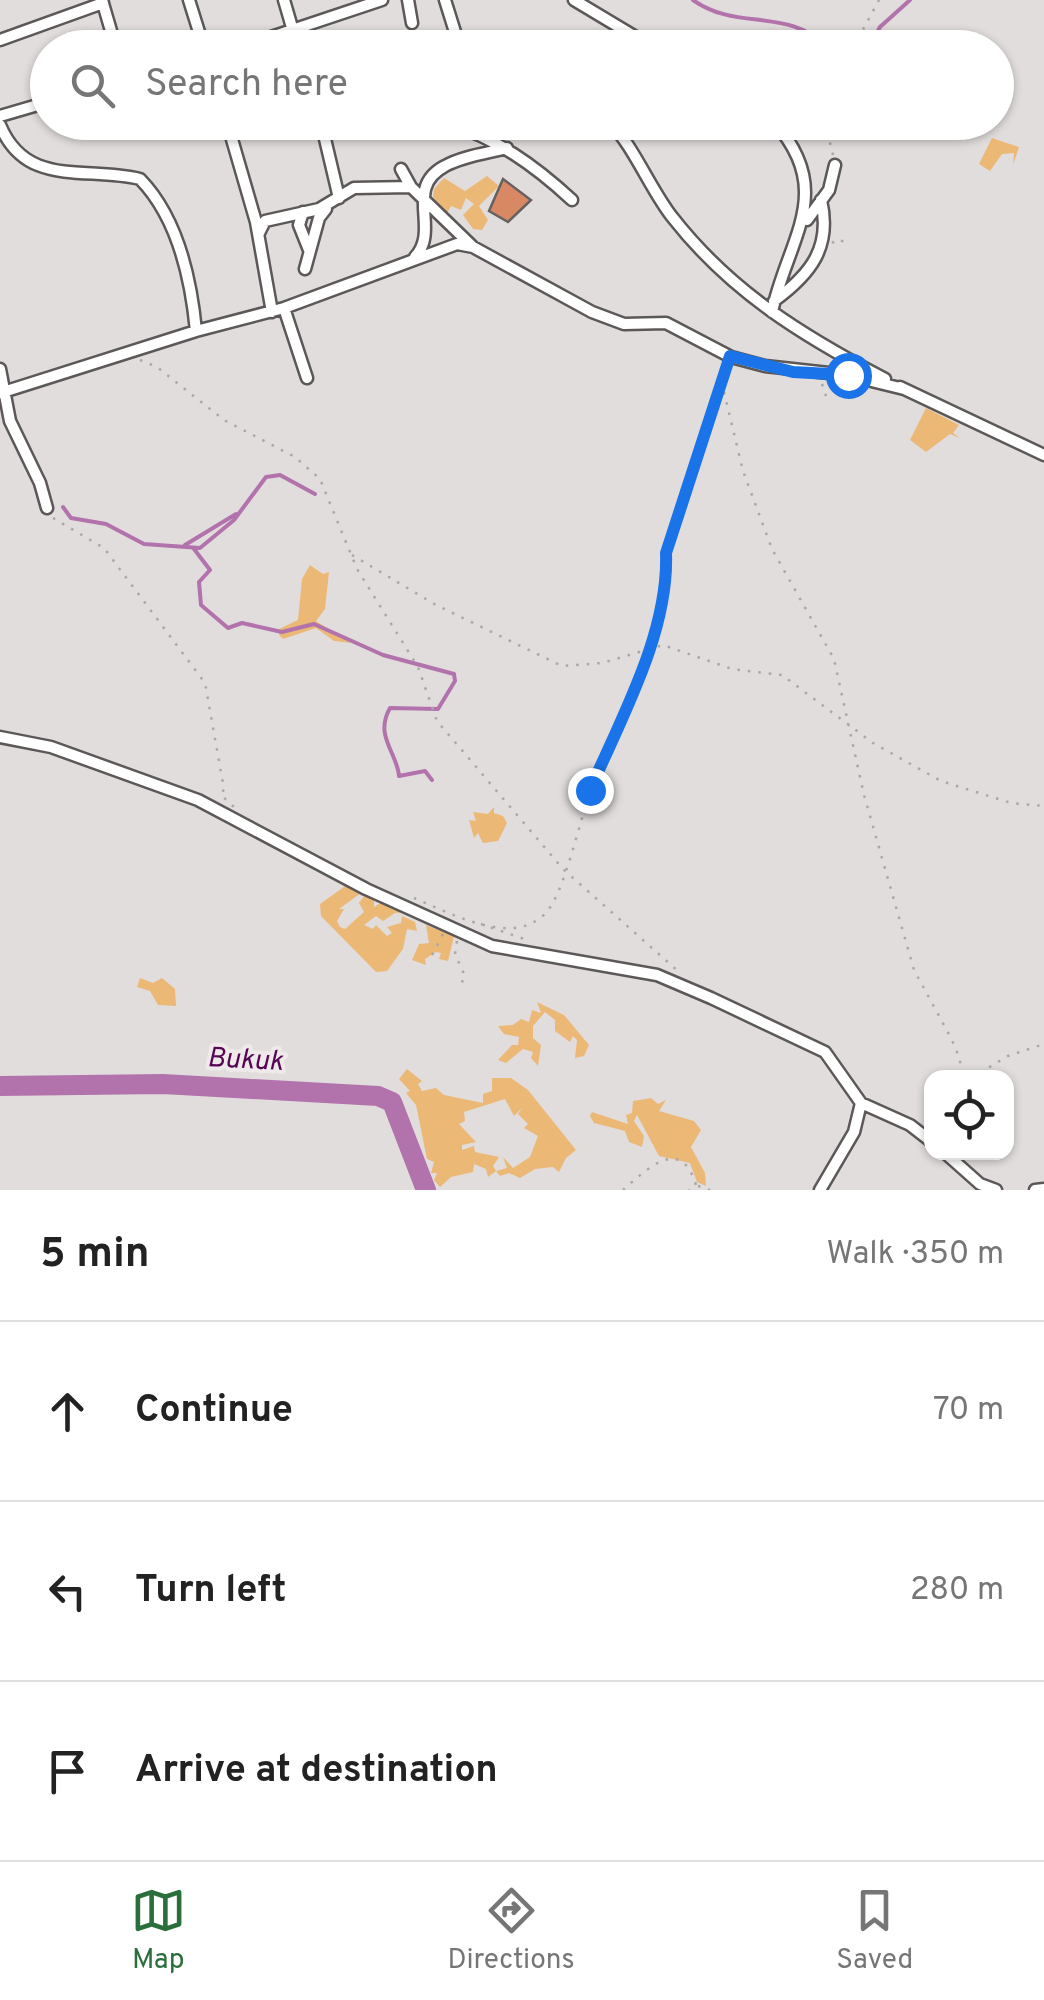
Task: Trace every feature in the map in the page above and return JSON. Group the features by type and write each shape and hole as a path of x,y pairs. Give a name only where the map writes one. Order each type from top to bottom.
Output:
{"street":[{"path":"189,0 198,30"},
{"path":"284,0 293,30 382,0"},
{"path":"408,0 412,23"},
{"path":"445,0 454,30"},
{"path":"574,0 624,30"},
{"path":"0,40 103,1 111,30"},
{"path":"0,116 30,107"},
{"path":"0,125 10,149 31,164 59,172 140,179 156,195 174,234 192,297 196,330"},
{"path":"232,140 259,234 272,312"},
{"path":"326,140 341,196"},
{"path":"488,140 530,162 572,200"},
{"path":"620,140 670,214 710,264 772,307 806,337 1044,455"},
{"path":"790,140 800,166 801,234"},
{"path":"259,234 265,221 303,212 354,188 416,191 444,166 507,148"},
{"path":"772,307 801,234 829,190 836,165"},
{"path":"401,169 416,191 473,247 592,312 624,324 666,323 730,356 793,372 904,388"},
{"path":"406,266 425,241 416,191"},
{"path":"305,268 319,218 341,196"},
{"path":"772,307 799,284 817,257 827,227 820,200"},
{"path":"303,212 299,225 310,251"},
{"path":"279,216 299,225"},
{"path":"46,508 40,483 10,420 2,383 272,312 406,266 443,246 473,247"},
{"path":"284,308 308,378"},
{"path":"0,737 52,747 198,800 449,929 505,949 560,955 657,975 825,1052 861,1102 924,1136"},
{"path":"820,1190 854,1132 861,1102"},
{"path":"953,1160 982,1187 996,1190"},
{"path":"1035,1190 1044,1190"}],"path":[{"path":"863,30 880,0"},
{"path":"830,140 836,165"},
{"path":"122,354 156,367 224,420 320,479 350,554 418,668 437,721 564,869 686,978"},
{"path":"475,921 511,928 540,919 551,907 646,652 666,577 666,553 730,356"},
{"path":"822,374 826,396"},
{"path":"723,387 743,471 772,549 834,659 914,970 960,1059 961,1070"},
{"path":"46,508 68,530 104,548 205,683 224,788 221,795 235,808"},
{"path":"350,554 436,605 562,666 602,663 674,646 732,669 782,675 873,743 948,784 1010,803 1044,806"},
{"path":"402,893 560,955"},
{"path":"432,955 449,929 457,936 456,954 464,968 461,984"},
{"path":"984,1070 1008,1056 1044,1044"},
{"path":"624,1190 660,1159 684,1166 696,1185 710,1190"},
{"path":"688,1190 696,1185"}],"shaded area":[{"path":"991,140 1019,147 1013,165 1014,153 1002,154 990,171 979,164"},
{"path":"487,176 499,186 479,206 488,220 482,230 473,229 463,215 474,204 466,198 461,210 451,206 447,213 433,197 434,189 444,178 465,191"},
{"path":"926,408 959,425 953,433 960,438 950,434 926,452 910,440"},
{"path":"310,565 323,574 329,572 325,609 316,621 351,643 334,641 316,628 283,639 279,635 279,629 298,620 302,579"},
{"path":"494,807 494,813 503,816 507,823 498,841 483,843 478,833 474,838 469,820 476,821 473,812 488,814"},
{"path":"348,884 361,893 339,909 344,909 337,921 340,927 345,929 364,912 359,903 365,895 374,898 374,907 382,902 410,912 395,913 383,921 376,916 364,925 373,929 376,925 387,936 392,933 387,927 401,923 402,916 415,922 417,931 407,929 403,949 387,971 376,972 321,916 320,904"},
{"path":"426,925 454,936 448,961 439,959 441,953 436,952 425,959 426,965 412,960 419,944 429,943"},
{"path":"140,978 153,983 162,978 175,989 176,1006 158,1005 150,991 137,987"},
{"path":"537,1002 564,1015 589,1045 584,1056 575,1058 577,1040 573,1036 570,1042 555,1031 555,1020 545,1012 533,1026 533,1038 541,1045 538,1066 531,1058 533,1052 523,1049 506,1063 498,1060 512,1045 518,1045 519,1037 504,1034 498,1026 513,1025 521,1019 529,1022 532,1010 541,1013"},
{"path":"407,1069 422,1081 418,1084 422,1091 436,1088 444,1095 483,1103 483,1094 492,1091 492,1078 511,1078 528,1090 576,1150 566,1158 559,1172 553,1167 535,1169 520,1178 509,1173 500,1176 496,1171 488,1177 486,1169 474,1164 473,1172 451,1177 440,1187 434,1180 437,1173 431,1173 434,1162 427,1159 416,1105 399,1079","holes":["505,1099 514,1116 522,1108 518,1114 528,1124 524,1128 538,1136 530,1157 513,1168 503,1157 507,1168 496,1171 493,1166 499,1157 475,1152 474,1146 462,1150 462,1145 476,1142 459,1124 465,1121 464,1112"]},
{"path":"651,1098 658,1104 666,1100 659,1111 694,1121 701,1130 691,1147 705,1173 706,1186 697,1182 690,1163 659,1156 637,1115 634,1121 644,1136 642,1147 629,1142 625,1131 594,1123 590,1116 592,1112 628,1124 626,1115 632,1113 633,1101"}],"building":[{"path":"503,179 531,200 508,222 489,211"}],"waterway":[{"path":"693,0 727,15 802,30"},
{"path":"878,30 910,0"},
{"path":"63,507 71,518 106,524 144,544 200,548 234,520 266,477 280,475 315,494"},
{"path":"185,545 236,514"},
{"path":"194,549 210,570 199,582 201,605 228,628 242,623 282,632 314,624 383,655 454,674 455,681 438,709 390,708 384,727 399,776 425,771 432,780"},
{"name":"Bukuk","path":"0,1086 163,1084 378,1096 392,1102 426,1190"}],"route":[{"path":"590,790 644,660 666,577 666,553 730,356 793,372 848,375"}]}
